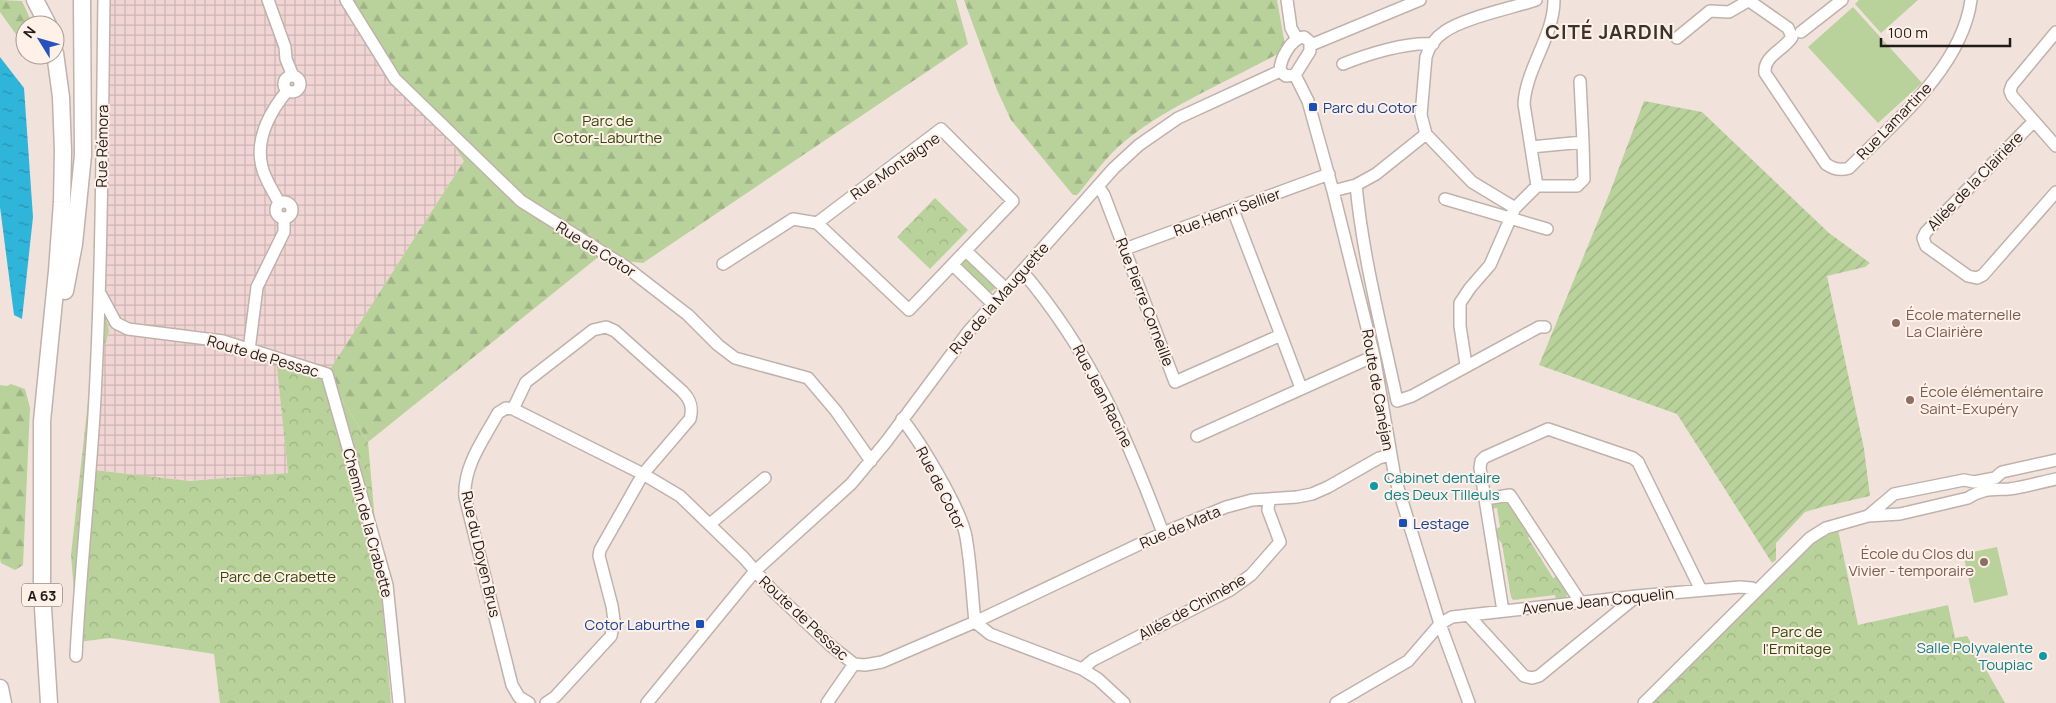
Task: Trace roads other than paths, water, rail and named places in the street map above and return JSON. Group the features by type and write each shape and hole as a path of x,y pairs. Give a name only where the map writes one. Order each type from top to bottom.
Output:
{"highway":[{"path":"35,0 43,15"},
{"path":"42,487 64,302 80,194 83,118 82,0"},
{"path":"42,487 42,420 62,202 61,97 57,65"},
{"name":"A 63","path":"42,487 42,592 49,703"},
{"path":"0,688 1,702"}],"street":[{"name":"Rue Rémora","path":"76,656 80,582 94,417 100,292 104,0"},
{"path":"249,350 257,287 284,232 284,218 291,213 291,207 286,202 279,203 262,168 260,141 268,120 287,91 284,87 284,80 292,76 286,59 285,47 268,0"},
{"name":"Rue de Cotor","path":"346,0 395,79 521,201 626,267 688,315 718,345 735,358 808,378 836,412 871,461"},
{"path":"1287,0 1291,28 1297,39"},
{"path":"1311,45 1420,0"},
{"path":"1536,0 1451,27 1443,33 1432,44 1426,57 1421,115 1426,134 1472,182 1513,213 1547,229"},
{"path":"1537,186 1524,96 1552,17 1554,0"},
{"path":"1677,38 1710,11 1729,12 1748,0 1797,34 1842,0"},
{"name":"Rue Lamartine","path":"1797,34 1770,58 1764,66 1765,73 1826,164 1832,168 1842,170 1849,168 1916,102 1934,80 1964,26 1971,0"},
{"name":"Allée de la Clairière","path":"2056,32 2012,85 2010,91 2012,96 2056,146"},
{"path":"1304,37 1311,45 1310,51 1295,75 1288,77 1280,71 1281,63 1297,39 1304,37"},
{"path":"1343,64 1420,43 1432,44"},
{"name":"Rue de la Mauguette","path":"647,703 755,571 839,496 871,461 952,352 1098,186 1139,145 1165,126 1191,112 1280,71"},
{"name":"Route de Canéjan","path":"1295,75 1308,100 1329,174 1374,356 1390,455 1406,514 1440,624 1469,703"},
{"path":"1466,365 1460,326 1460,303 1490,265 1513,213 1537,186 1577,186 1584,179 1580,81"},
{"name":"Allée de la Clairière","path":"2034,121 1926,232 1923,238 1926,246 1968,276 1977,278 1983,275 2056,192"},
{"name":"Rue Montaigne","path":"941,129 1013,201 966,251 909,310 817,223 941,129"},
{"path":"1333,190 1356,185 1376,174 1426,134"},
{"path":"1531,147 1583,142"},
{"name":"Rue Henri Sellier","path":"1125,249 1329,174"},
{"path":"1356,185 1366,263 1397,401 1412,396 1539,327 1545,327"},
{"name":"Rue Pierre Corneille","path":"1098,186 1104,195 1175,382 1280,335"},
{"path":"1445,198 1513,213"},
{"path":"1233,210 1301,388"},
{"path":"723,264 793,219 817,223"},
{"path":"966,251 1006,289"},
{"path":"953,265 993,304"},
{"name":"Rue Jean Racine","path":"1022,271 1074,339 1104,392 1138,467 1163,533"},
{"name":"Route de Pessac","path":"100,292 116,323 128,330 223,342 327,374"},
{"name":"Rue du Doyen Brus","path":"529,703 519,697 512,685 464,497 465,480 471,463 498,413 509,409 526,382 593,330 606,327 613,330 682,392 690,403 690,419 643,474"},
{"path":"1197,436 1374,356"},
{"name":"Chemin de la Crabette","path":"327,374 387,585 399,703"},
{"name":"Route de Pessac","path":"509,409 643,474 680,496 710,524 772,590 824,639 854,664 874,665 976,622"},
{"name":"Rue de Cotor","path":"902,419 960,519 966,536 976,622"},
{"path":"1503,611 1480,468 1485,456 1548,429 1633,458 1638,462 1701,590"},
{"name":"Rue de Mata","path":"976,622 1163,533 1226,507 1252,500 1269,500 1312,494 1328,488 1379,458 1390,455"},
{"path":"1868,516 1894,494 1964,480 1974,482 1995,478 2002,472 2056,460"},
{"path":"546,703 555,697 611,636 614,620 599,556 600,550 643,474"},
{"path":"710,524 765,478"},
{"path":"1644,703 1810,538 1826,528 1868,516 1900,514 1968,498 1977,492 1997,488 2008,489 2056,479"},
{"path":"1485,499 1510,495 1581,603"},
{"name":"Allée de Chimène","path":"1082,669 1093,660 1224,593 1251,575 1280,542 1268,510 1269,500"},
{"path":"1884,502 1888,514"},
{"name":"Avenue Jean Coquelin","path":"1440,624 1452,617 1637,596 1746,586 1757,591"},
{"path":"1468,615 1471,621 1524,676 1534,678 1539,676 1637,596"},
{"path":"976,622 990,634 1082,669 1098,679 1124,703"},
{"path":"1336,703 1408,661 1440,624"},
{"path":"827,703 854,664"}],"water":[{"path":"0,57 24,88 33,217 22,319 14,315 0,207"}],"place":[{"name":"Parc du Cotor","path":"1313,107"},
{"name":"École maternelle La Clairière","path":"1896,323"},
{"name":"École élémentaire Saint-Exupéry","path":"1910,400"},
{"name":"Cabinet dentaire des Deux Tilleuls","path":"1374,486"},
{"name":"Lestage","path":"1403,523"},
{"name":"École du Clos du Vivier - temporaire","path":"1984,562"},
{"name":"Cotor Laburthe","path":"700,624"},
{"name":"Salle Polyvalente Toupiac","path":"2043,656"}],"district":[{"name":"CITÉ JARDIN","path":"1610,31"}],"park label":[{"name":"Parc de Cotor-Laburthe","path":"608,128"},
{"name":"Parc de Crabette","path":"278,576"},
{"name":"Parc de l'Ermitage","path":"1797,640"}]}
